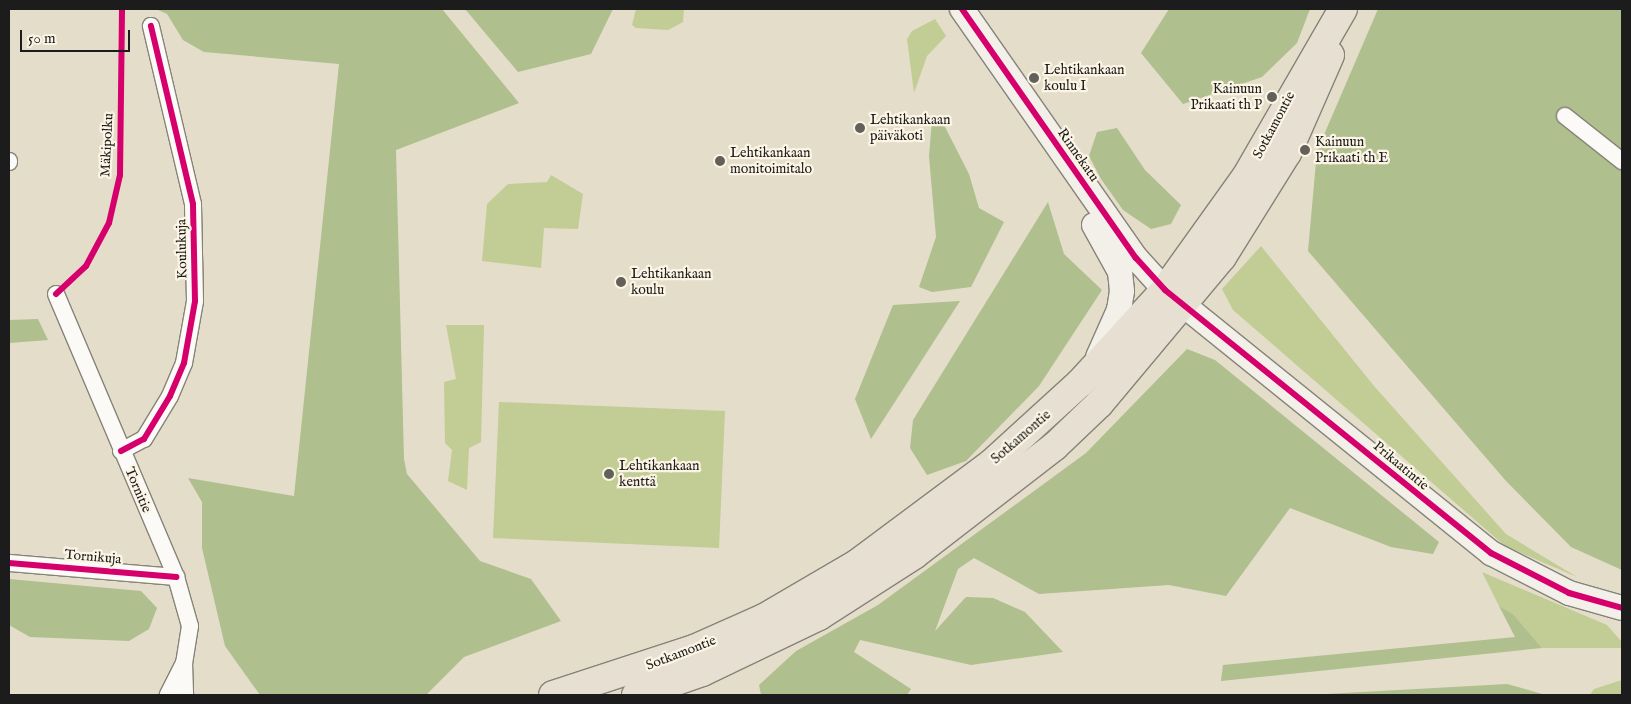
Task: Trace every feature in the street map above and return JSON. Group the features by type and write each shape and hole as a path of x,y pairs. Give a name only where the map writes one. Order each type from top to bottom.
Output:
{"highway":[{"name":"Sotkamontie","path":"636,695 770,642 914,555 1055,446 1099,404 1175,298 1288,153 1326,65 1343,9"},
{"name":"Sotkamontie","path":"553,695 694,649 809,593 944,502 1175,298"}],"street":[{"name":"Rinnekatu","path":"962,9 1083,185 1175,298"},
{"name":"Koulukuja","path":"121,450 144,439 170,396 184,363 195,301 193,204 152,26"},
{"path":"1565,116 1622,161"},
{"path":"1083,185 1094,224 1120,272 1122,291 1119,310 1089,375"},
{"name":"Tornitie","path":"56,294 176,577 190,626 184,663 185,695"},
{"name":"Prikaatintie","path":"1175,298 1491,553 1569,594 1622,608"},
{"name":"Tornikuja","path":"9,563 176,577"},
{"name":"Tornitie","path":"168,695 184,663"}],"green space":[{"path":"156,9 442,9 519,103 396,150 404,459 407,474 480,561 531,579 561,621 464,657 426,695 260,695 225,646 202,548 202,502 188,478 294,496 339,64 204,52 183,40 167,14"},
{"path":"465,9 613,9 591,54 518,72"},
{"path":"636,9 684,9 683,22 668,30 636,28 632,25"},
{"path":"1169,9 1310,9 1297,43 1262,77 1183,104 1141,53"},
{"path":"1378,9 1622,9 1622,570 1571,547 1506,481 1308,251 1317,151"},
{"path":"935,19 946,36 927,56 914,93 907,39 912,31"},
{"path":"932,121 944,125 969,174 979,208 1004,222 971,287 932,292 919,287 936,237 929,156"},
{"path":"1117,128 1145,170 1181,205 1171,224 1151,229 1123,210 1101,179 1089,156 1097,132"},
{"path":"551,175 583,194 578,229 544,228 541,268 482,261 487,204 508,184 547,182"},
{"path":"1048,202 1064,254 1102,290 1039,386 966,461 927,475 910,448 913,420"},
{"path":"1261,246 1374,386 1506,534 1577,577 1505,546 1233,310 1222,289"},
{"path":"960,301 871,439 855,399 893,305"},
{"path":"38,319 48,340 9,343 9,320"},
{"path":"446,325 484,325 481,442 469,448 467,490 448,481 452,450 445,443 444,382 456,379"},
{"path":"1187,349 1215,360 1439,542 1433,554 1391,547 1290,508 1226,596 1169,585 1039,594 974,558 958,569 935,631 966,597 993,598 1025,612 1063,652 971,665 860,640 854,652 911,689 907,695 761,695 759,685 796,651 878,605 1086,453"},
{"name":"Lehtikankaan kenttä","path":"499,402 725,411 719,548 493,538"},
{"path":"1482,572 1607,625 1622,642 1622,648 1542,648 1513,614 1499,606"},
{"path":"9,579 141,591 157,608 149,629 129,641 30,637 9,625"},
{"path":"1499,606 1513,614 1542,648 1221,681 1223,665 1515,637"},
{"path":"1622,680 1622,695 1590,695 1594,689"},
{"path":"1507,684 1546,695 1308,695"}],"cycle path":[{"name":"Mäkipolku","path":"56,294 86,266 109,223 120,175 122,9"},
{"path":"962,9 1136,258 1165,290 1491,553 1569,593 1622,608"},
{"path":"121,451 144,439 170,396 184,363 195,301 193,204 151,26"},
{"path":"9,563 176,577"}],"place":[{"name":"Lehtikankaan koulu I","path":"1034,78"},
{"name":"Kainuun Prikaati th P","path":"1272,97"},
{"name":"Lehtikankaan päiväkoti","path":"860,128"},
{"name":"Kainuun Prikaati th E","path":"1305,150"},
{"name":"Lehtikankaan monitoimitalo","path":"720,161"},
{"name":"Lehtikankaan koulu","path":"621,282"},
{"name":"Lehtikankaan kenttä","path":"609,474"}]}
